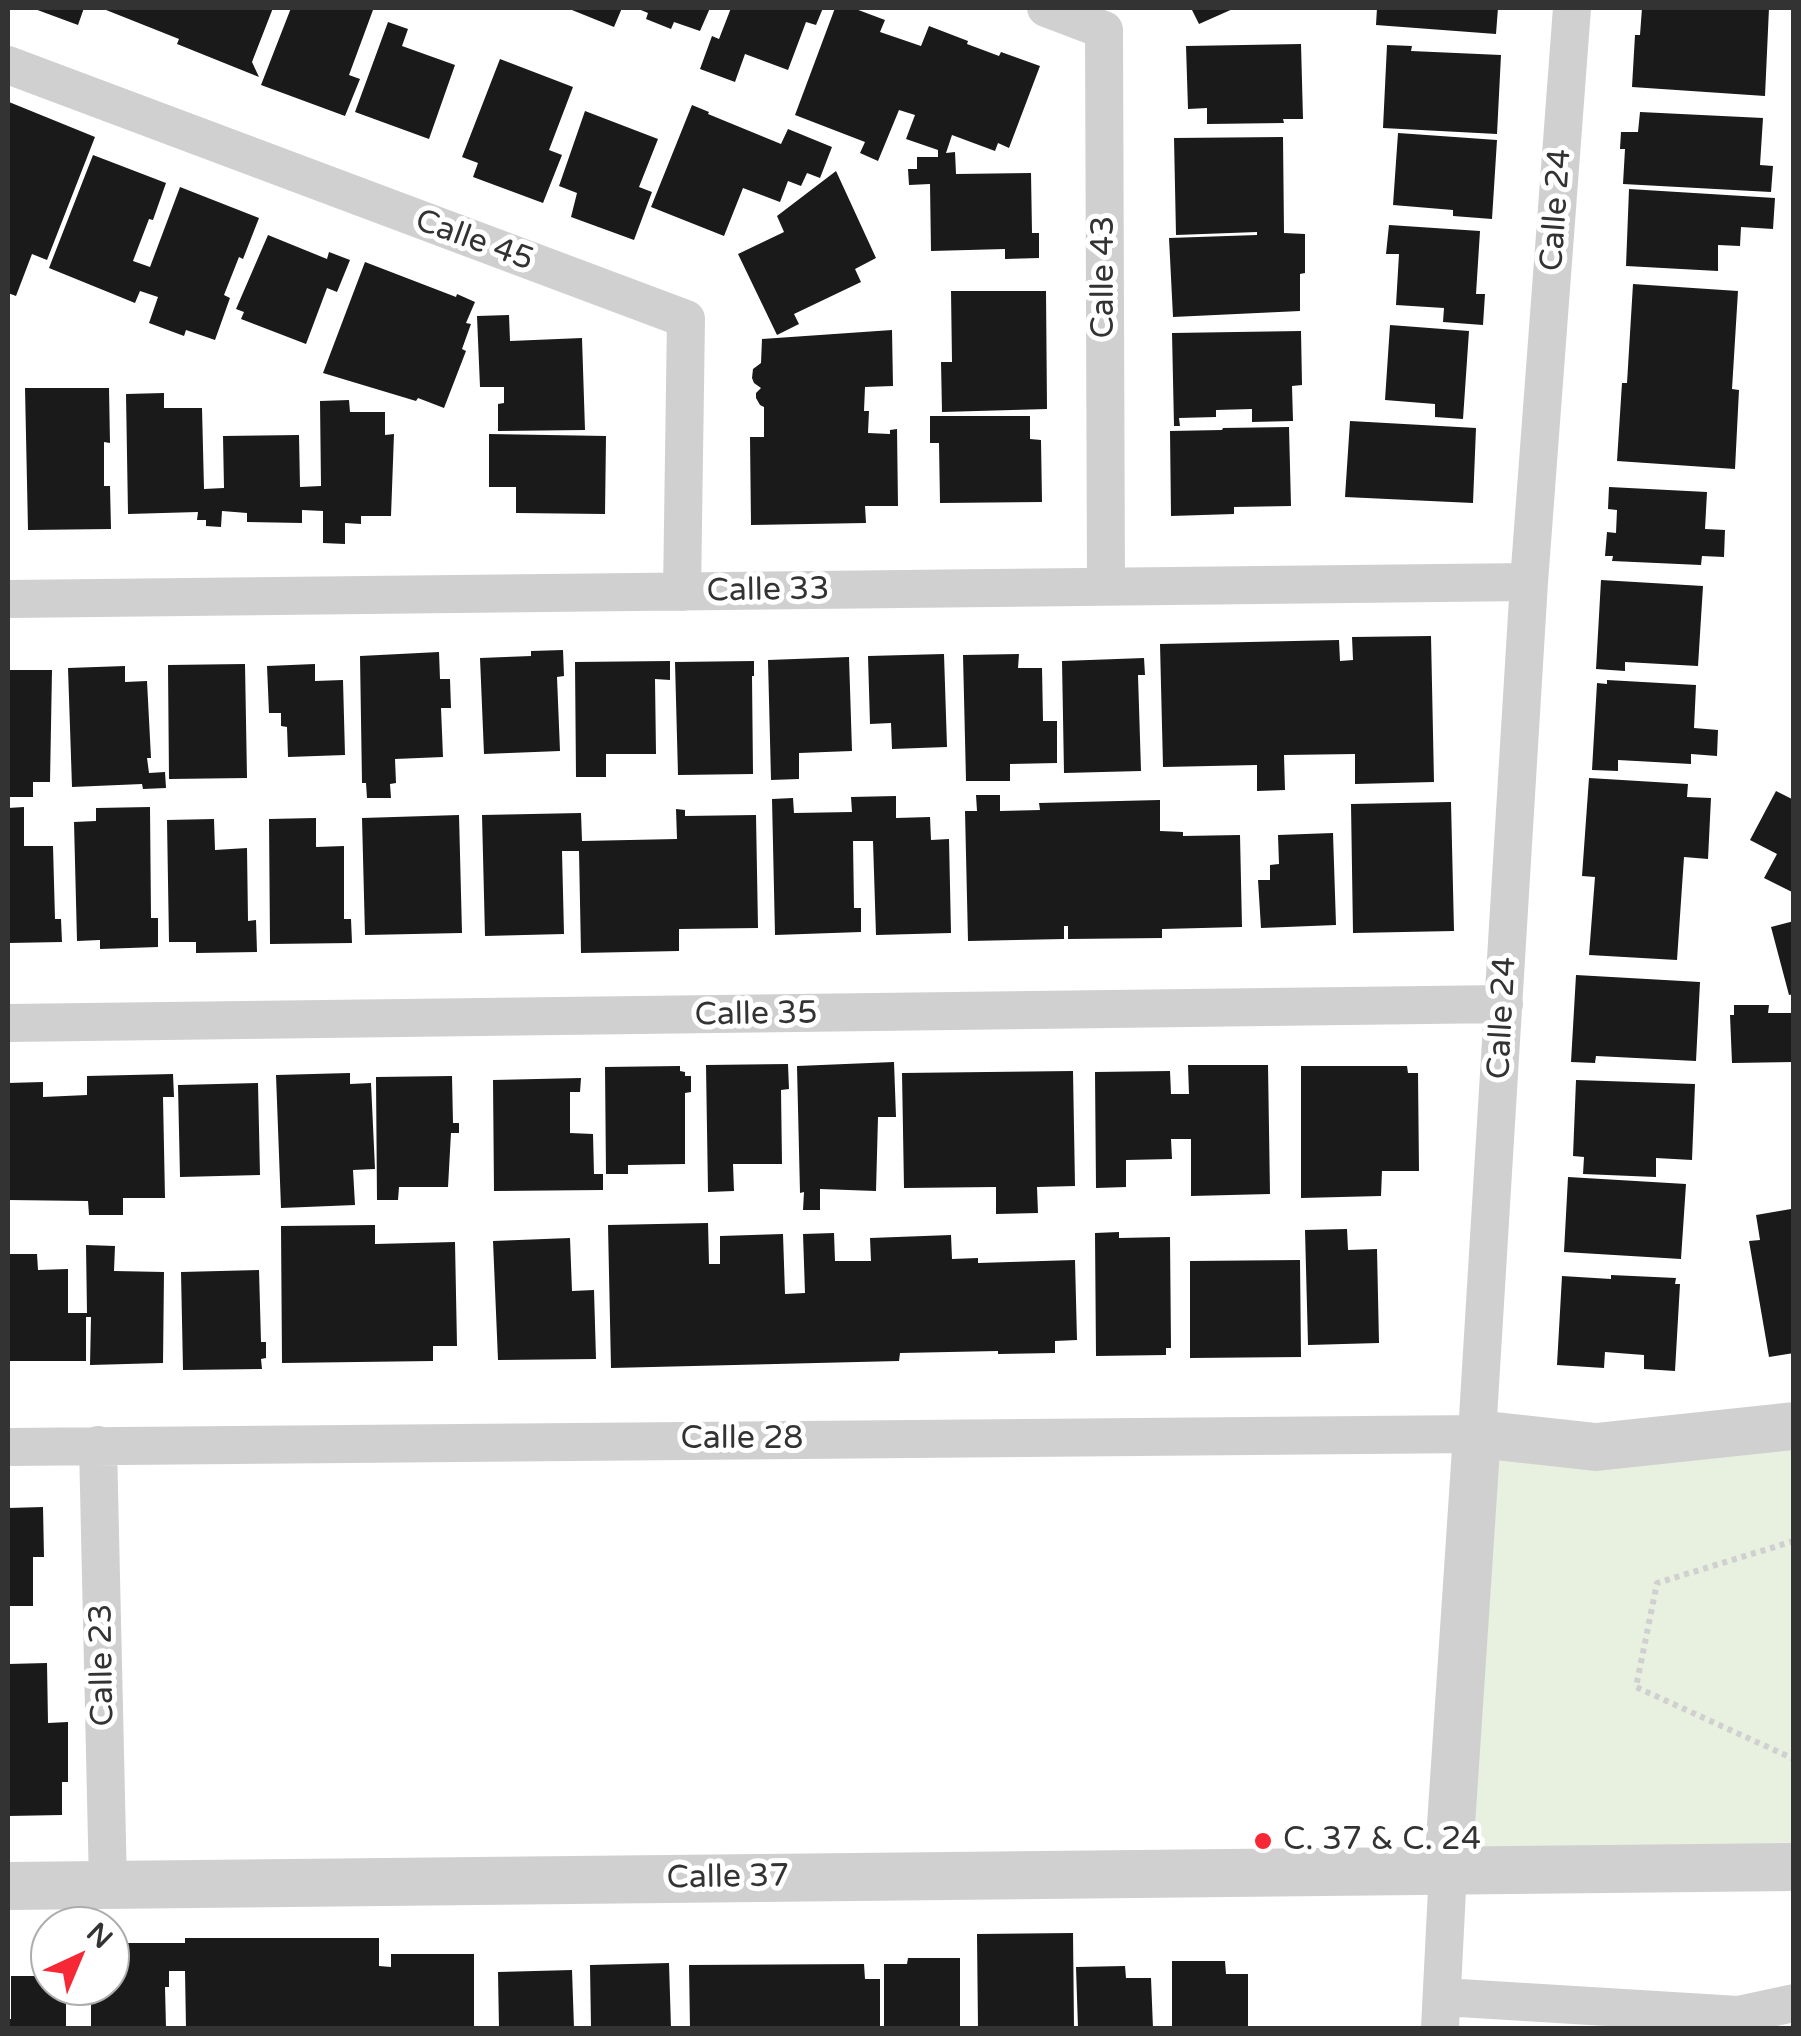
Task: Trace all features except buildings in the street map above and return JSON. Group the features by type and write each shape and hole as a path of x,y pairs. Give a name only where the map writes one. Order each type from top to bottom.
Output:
{"street":[{"name":"Calle 43","path":"1046,8 1104,30 1106,586"},
{"name":"Calle 24","path":"1441,2013 1529,582 1572,8"},
{"name":"Calle 45","path":"8,65 686,319 682,592"},
{"name":"Calle 33","path":"8,599 1529,582"},
{"name":"Calle 35","path":"8,1023 1504,1004"},
{"path":"1477,1434 1596,1446 1794,1426"},
{"name":"Calle 28","path":"8,1446 1477,1434"},
{"name":"Calle 23","path":"98,1446 108,1885"},
{"name":"Calle 37","path":"8,1886 1794,1867"},
{"path":"1441,2013 1738,2016 1794,2003"}],"path":[{"path":"1794,1542 1656,1584 1636,1687 1794,1759"}],"green space":[{"path":"1793,1426 1793,1873 1448,1870 1477,1434"}],"place":[{"name":"C. 37 & C. 24","path":"1263,1841"}]}
